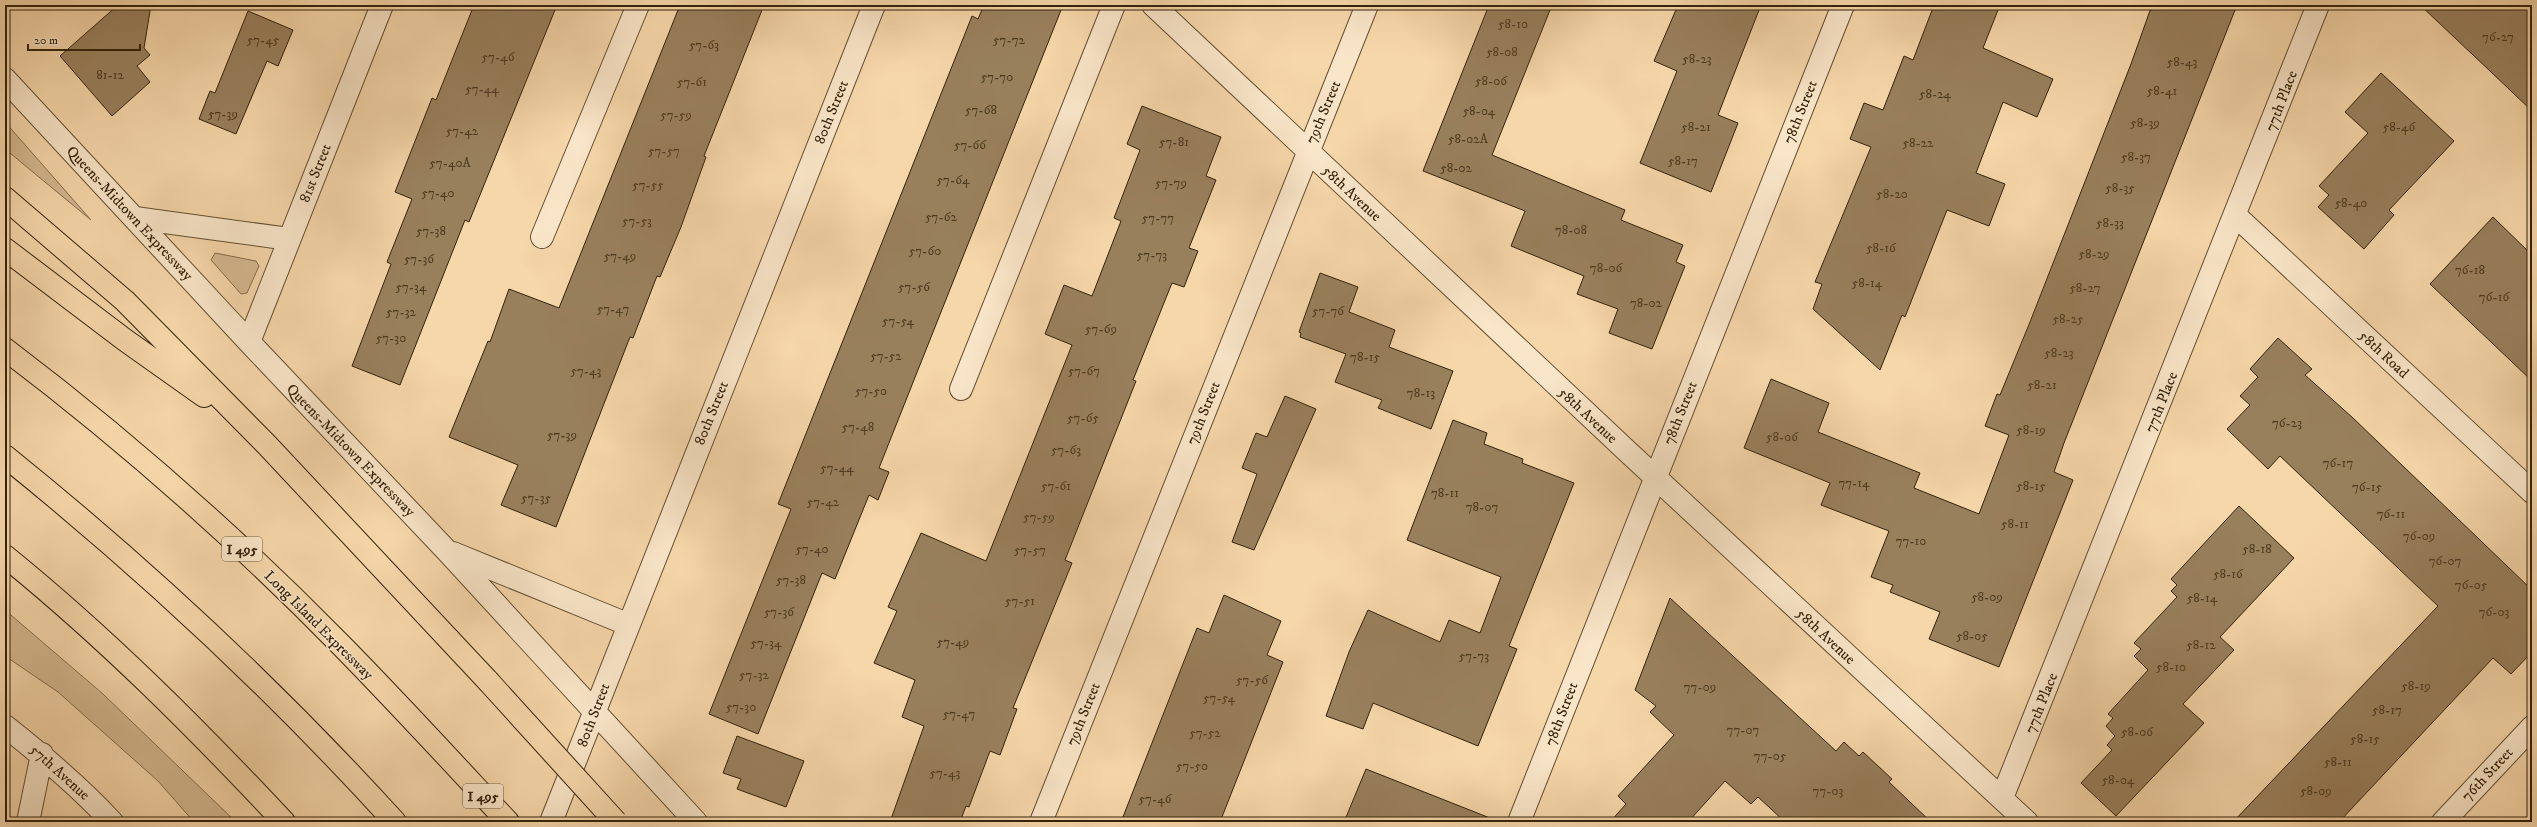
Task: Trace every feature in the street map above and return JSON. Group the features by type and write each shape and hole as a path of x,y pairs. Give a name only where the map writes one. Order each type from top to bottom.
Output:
{"highway":[{"path":"5,198 125,301 246,425 488,681 616,822"},
{"path":"5,249 125,340 246,425"},
{"name":"Long Island Expressway","path":"5,350 140,458 241,548 341,644 508,822"},
{"path":"5,456 148,577 228,652 345,767 395,822"},
{"path":"5,556 126,661 231,765 284,822"}],"street":[{"name":"81st Street","path":"249,342 382,5"},
{"path":"542,237 638,5"},
{"name":"80th Street","path":"551,822 627,624 874,5"},
{"path":"961,389 1114,5"},
{"name":"58th Avenue","path":"1153,5 1654,477 2027,822"},
{"name":"79th Street","path":"1040,822 1307,151 1367,5"},
{"name":"78th Street","path":"1519,822 1654,477 1843,5"},
{"name":"77th Place","path":"2002,798 2236,216 2318,5"},
{"name":"Queens-Midtown Expressway","path":"5,79 249,342 447,551 696,822"},
{"name":"58th Road","path":"2236,216 2532,492"},
{"path":"135,218 289,239"},
{"path":"447,551 627,624"},
{"name":"57th Avenue","path":"5,726 42,754 87,796 112,822"},
{"name":"76th Street","path":"2442,822 2532,726"},
{"path":"28,822 42,754"}],"shaded area":[{"path":"5,122 91,220 5,149"},
{"path":"215,253 256,261 259,266 247,293 241,294 211,260"},
{"path":"5,610 103,694 236,822 194,822 158,781 58,692 5,656"}],"building":[{"path":"118,5 151,5 144,48 150,55 137,66 150,82 112,116 60,56"},
{"path":"474,5 557,5 469,222 465,220 400,385 352,366 391,264 387,262 412,199 395,192 432,98 436,100"},
{"path":"680,5 764,5 704,156 706,157 681,227 660,277 657,276 633,338 630,337 556,527 501,505 518,465 449,437 488,341 490,342 509,289 559,308"},
{"path":"984,5 1063,5 879,468 889,472 878,500 869,495 835,579 822,573 758,734 709,714 791,509 778,504 972,16 978,19"},
{"path":"1489,5 1552,5 1492,155 1625,210 1621,220 1683,245 1676,262 1685,266 1652,349 1609,333 1618,309 1577,294 1584,276 1511,246 1525,211 1423,171"},
{"path":"1678,5 1761,5 1718,115 1738,123 1711,192 1640,163 1677,71 1654,61"},
{"path":"1934,5 2000,5 1983,48 2053,79 2037,117 2003,102 1976,173 2005,184 1989,226 1947,210 1905,317 1902,315 1880,370 1813,309 1822,284 1815,282 1871,147 1850,139 1864,103 1883,110 1904,56 1913,60"},
{"path":"2152,5 2237,5 2064,443 2054,472 2073,480 1999,667 1929,639 1940,612 1890,592 1893,585 1871,577 1889,531 1821,505 1830,483 1744,448 1771,379 1829,403 1818,432 1920,473 1914,488 1979,514 2009,435 1985,426 1997,394 2000,395 2030,322 2131,64"},
{"path":"2420,5 2532,5 2532,111 2490,71"},
{"path":"248,11 293,30 278,66 267,61 236,134 199,119 210,91 215,93"},
{"path":"2381,73 2454,141 2389,210 2394,215 2364,249 2318,207 2329,195 2319,186 2368,133 2345,112"},
{"path":"1142,106 1221,137 1206,176 1216,180 1189,248 1198,251 1184,287 1172,283 1133,380 1136,381 1065,560 1072,563 1013,708 1017,709 1000,755 990,751 969,807 966,806 960,822 890,822 924,726 902,717 915,680 874,663 897,611 888,607 921,533 986,561 1072,345 1045,334 1064,285 1092,296 1121,221 1114,218 1140,150 1127,144"},
{"path":"2493,217 2532,255 2532,381 2430,284"},
{"path":"1320,273 1358,287 1349,312 1395,330 1389,347 1453,371 1431,429 1378,408 1382,400 1335,382 1346,354 1300,337 1301,333 1299,332"},
{"path":"2278,338 2312,369 2305,375 2353,418 2532,590 2532,652 2511,674 2493,658 2339,822 2233,822 2438,606 2280,456 2268,469 2227,429 2250,405 2240,396 2258,377 2250,369"},
{"path":"1285,396 1316,409 1254,550 1232,542 1257,474 1242,468 1256,433 1267,437"},
{"path":"1453,420 1487,433 1484,444 1523,459 1522,463 1574,483 1509,646 1517,649 1478,746 1373,703 1363,729 1326,716 1349,652 1368,610 1440,642 1449,620 1480,633 1501,577 1407,540"},
{"path":"2239,506 2294,558 2220,637 2234,650 2183,704 2204,723 2116,816 2081,783 2112,750 2107,745 2115,736 2106,726 2113,718 2108,714 2148,670 2134,656 2141,649 2134,643 2177,597 2171,591 2177,585 2171,579"},
{"path":"1224,595 1281,621 1267,655 1283,662 1220,822 1121,822 1197,628 1209,633"},
{"path":"1670,598 1836,751 1844,742 1859,756 1863,752 1892,779 1889,782 1931,822 1785,822 1758,797 1751,804 1725,781 1688,822 1610,822 1626,804 1618,796 1674,735 1650,712 1656,706 1635,690"},
{"path":"737,736 804,761 786,807 737,789 741,779 723,773"},
{"path":"1366,769 1495,820 1495,822 1344,822"}]}
